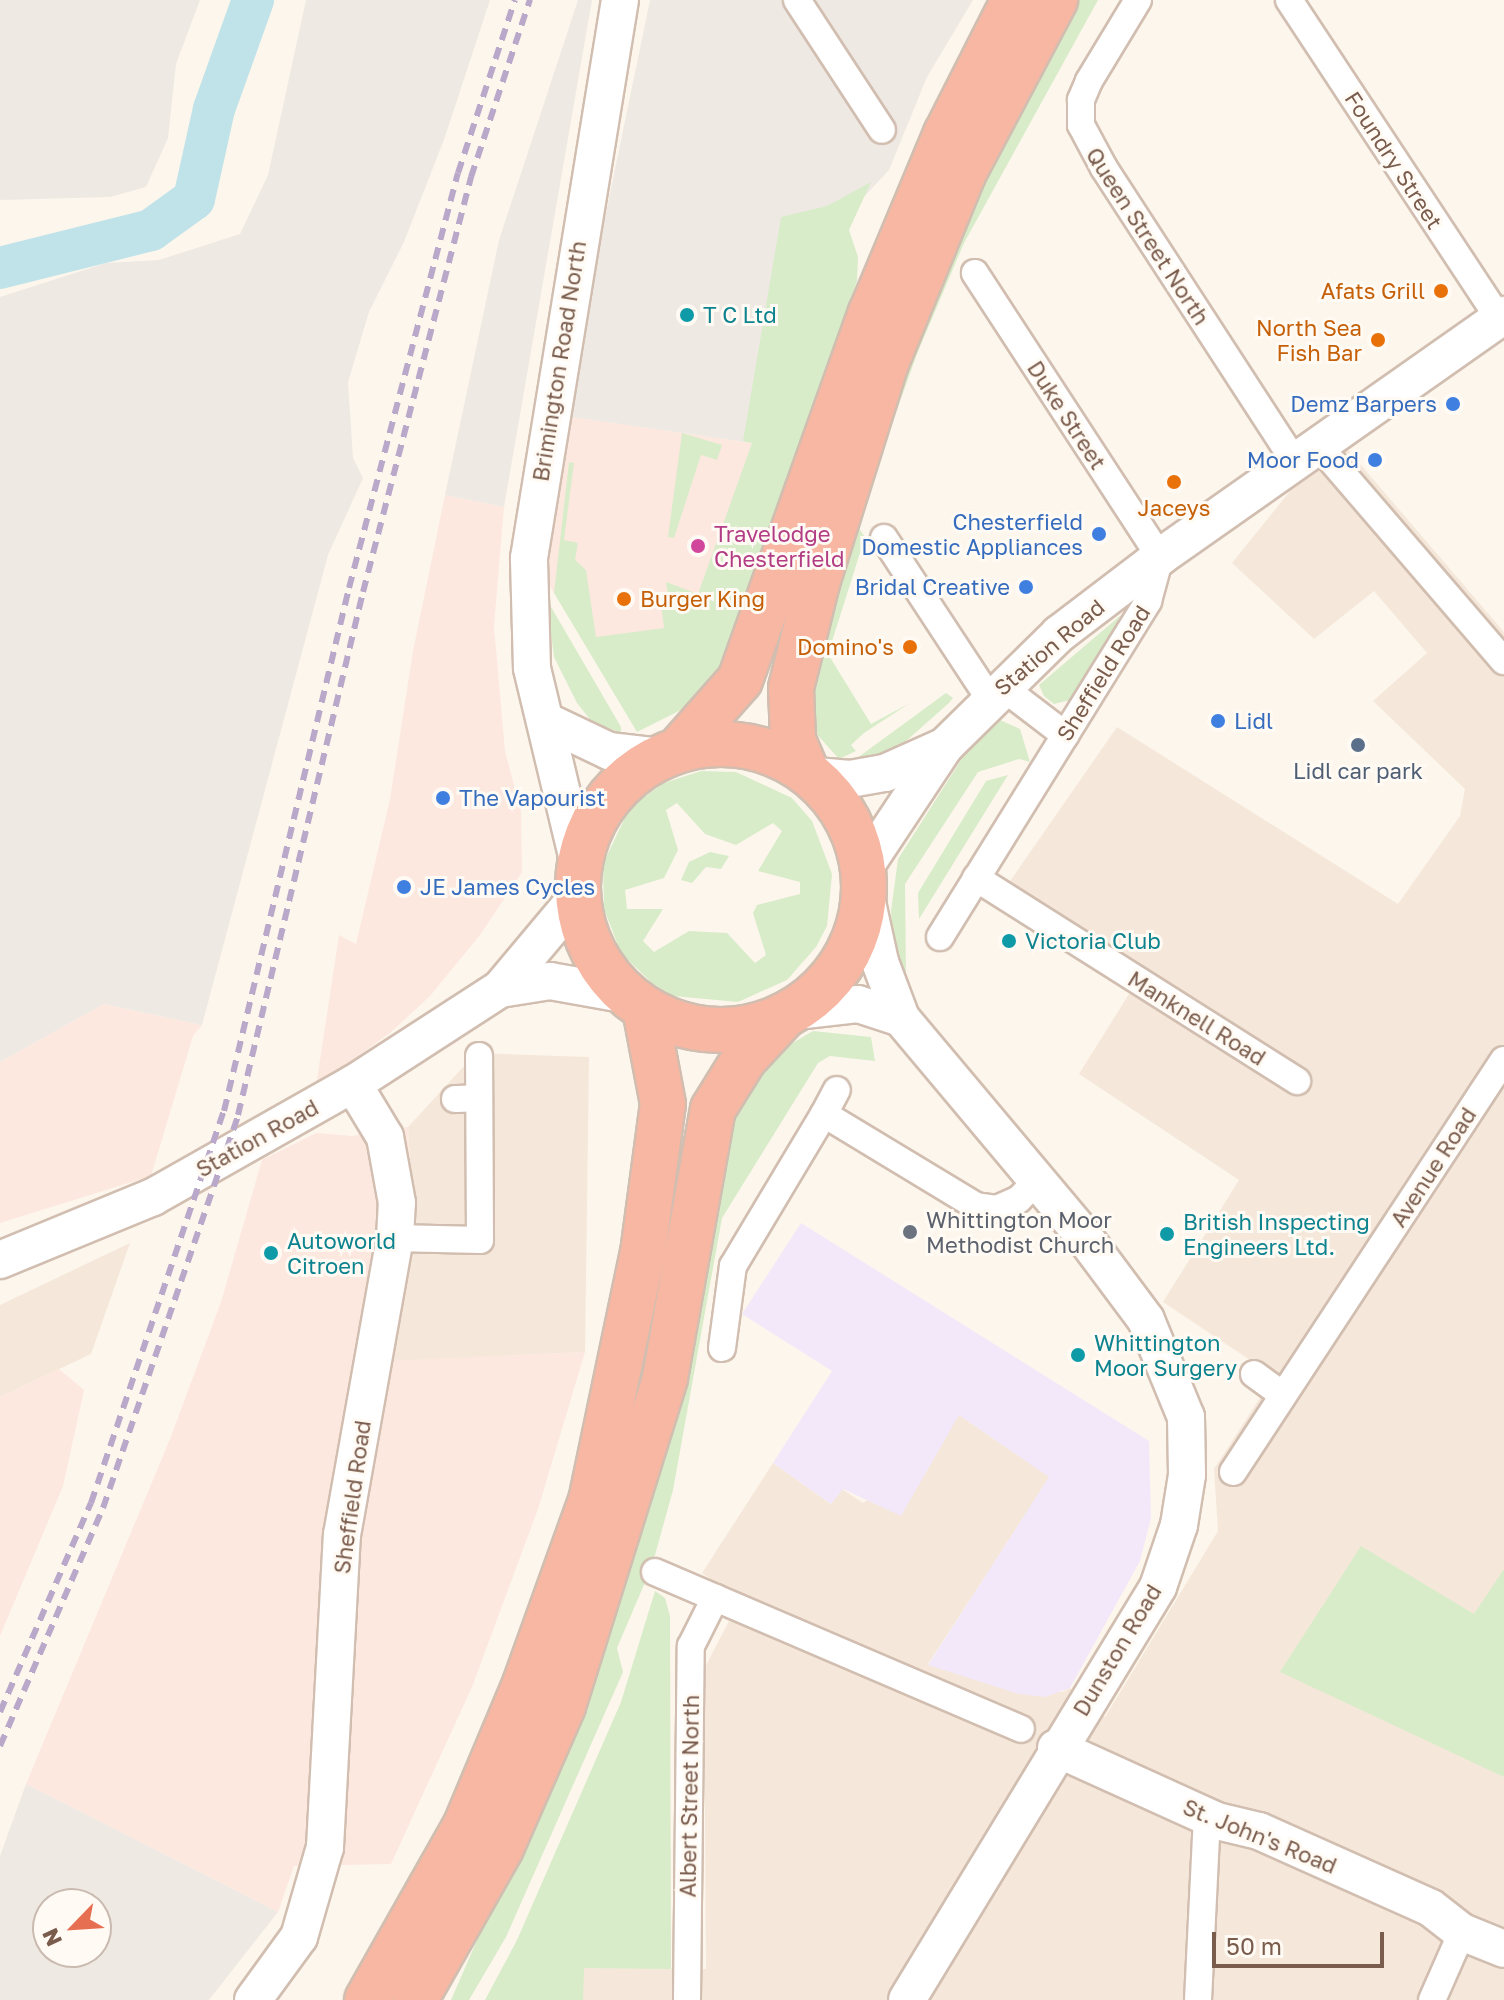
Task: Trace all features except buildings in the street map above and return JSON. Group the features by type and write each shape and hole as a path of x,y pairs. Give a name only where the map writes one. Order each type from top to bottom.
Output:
{"highway":[{"path":"367,2000 465,1827 525,1684 591,1501 643,1253 663,1104 634,1002 590,946 579,880 598,813 621,784 670,753 740,680 871,313 946,134 1014,0"},
{"path":"415,2000 501,1848 563,1706 665,1378 713,1109 744,1059 839,970 858,933 864,880 853,830 810,771 793,740 791,688 817,583 886,363 964,172 1055,0"},
{"path":"670,753 723,743 765,750 810,771"},
{"path":"634,1002 681,1025 721,1031 760,1026 791,1013"}],"main road":[{"name":"Brimington Road North","path":"579,880 548,722 532,668 529,558 620,0"},
{"path":"1160,557 1501,317"},
{"name":"Station Road","path":"864,880 945,746 995,692 1160,557"},
{"path":"548,722 609,751 670,753"},
{"name":"Station Road","path":"810,771 850,779 885,773 945,746"},
{"name":"Station Road","path":"0,1260 153,1197 353,1084 500,989 558,926 579,880"},
{"name":"Dunston Road","path":"864,880 880,962 901,1018 1146,1320 1186,1417 1187,1475 1179,1525 1158,1587 1056,1748 907,2000"},
{"name":"Station Road","path":"500,989 550,981 634,1002"},
{"path":"791,1013 858,1004 901,1018"},
{"name":"Sheffield Road","path":"253,2000 299,1937 325,1847 342,1535 395,1238 397,1203 385,1137 353,1084"},
{"name":"St. John's Road","path":"1056,1748 1207,1816 1259,1831 1402,1895 1462,1932 1504,1949"}],"street":[{"path":"797,0 882,130"},
{"name":"Queen Street North","path":"1138,0 1089,81 1081,100 1081,125 1307,454"},
{"name":"Foundry Street","path":"1289,0 1501,317"},
{"name":"Duke Street","path":"975,273 1160,557"},
{"path":"1307,454 1504,661"},
{"path":"884,538 995,692 1065,735"},
{"name":"Sheffield Road","path":"940,937 1148,601 1160,557"},
{"name":"Manknell Road","path":"976,878 1297,1081"},
{"path":"395,1238 480,1240 467,1098 479,1056"},
{"name":"Avenue Road","path":"1233,1472 1504,1060"},
{"path":"722,1348 733,1266 837,1090"},
{"path":"824,1114 976,1206 997,1209 1019,1199 1036,1182"},
{"path":"1254,1374 1283,1395"},
{"path":"655,1572 1021,1729"},
{"name":"Albert Street North","path":"687,2000 691,1646 715,1598"},
{"path":"1198,2000 1207,1816"},
{"path":"1432,2000 1462,1932"}],"shaded area":[{"path":"0,0 200,0 176,64 168,138 146,187 110,197 0,200"},
{"path":"306,0 490,0 445,137 404,242 369,312 348,382 353,458 363,478 328,555 202,1025 104,1004 0,1062 0,297 106,263 159,260 240,234 268,175"},
{"path":"578,0 592,0 504,507 445,495 499,240"},
{"path":"650,0 973,0 927,77 889,170 837,226 752,443 564,416"},
{"path":"564,416 752,443 694,616 600,665 544,577"},
{"path":"1348,450 1504,632 1504,2000 499,2000 526,1966 706,1969 704,1669 740,1600 702,1573 773,1463 831,1504 842,1489 863,1503 933,1455 959,1415 1050,1477 928,1664 1062,1692 1070,1688 1105,1717 1218,1531 1214,1469 1274,1376 1163,1302 1239,1180 1079,1074 1144,970 1008,884 1117,727 1398,904 1460,816 1465,789 1373,701 1427,653 1374,591 1314,639 1232,563 1295,485"},
{"path":"445,495 504,507 494,626 505,751 521,811 522,872 480,935 430,996 390,1033 316,1086 339,935 356,944 390,799 413,651"},
{"path":"104,1004 202,1025 193,1036 151,1176 0,1223 0,1062"},
{"path":"476,1053 589,1057 585,1352 386,1362 413,1214 408,1127"},
{"path":"408,1127 413,1214 386,1361 585,1352 538,1509 472,1687 391,1864 294,1866 278,1912 26,1784 170,1439 221,1302 262,1160 316,1133 352,1136"},
{"path":"801,1223 1149,1441 1151,1518 1140,1561 1070,1688 1045,1697 1019,1694 928,1665 1049,1477 959,1415 901,1516 843,1489 831,1504 773,1463 832,1371 742,1314"},
{"path":"130,1243 91,1354 0,1397 0,1305"},
{"path":"59,1369 84,1390 63,1486 0,1636 0,1397"},
{"path":"26,1784 278,1912 209,2000 0,2000 0,1856"}],"green space":[{"path":"1065,0 1098,0 964,243 917,354 856,524 865,537 828,654 871,724 910,703 864,733 851,745 856,751 839,759 814,731 811,699 842,527 901,350"},
{"path":"871,182 849,230 858,257 857,281 725,660 705,688 679,711 637,732 554,593 569,462 574,463 564,540 578,543 575,560 586,570 596,637 664,628 661,604 669,601 666,582 698,594 752,443 743,441 781,217 827,206"},
{"path":"682,433 722,445 717,460 701,455 674,538 668,537"},
{"path":"547,600 621,727 621,733 592,722 577,703 554,657"},
{"path":"1121,615 1074,699 1054,704 1044,696 1039,685"},
{"path":"946,693 953,698 949,703 897,749 853,761"},
{"path":"1000,720 1020,729 1030,762 1019,759 978,772 905,884 906,975 893,945 891,911 898,859 963,757 982,732"},
{"path":"701,771 736,772 792,798 812,821 832,874 827,926 816,947 787,980 738,1002 673,996 652,983 621,953 604,909 603,864 630,807 664,783","holes":["677,803 705,834 736,845 773,823 782,831 758,871 800,882 800,894 757,905 753,913 766,955 755,963 727,933 689,931 654,952 643,941 663,909 627,909 625,890 664,878 678,850 666,810"]},
{"path":"1008,775 919,919 918,893 986,781"},
{"path":"710,852 729,856 721,869 706,867 692,883 681,880 689,862"},
{"path":"813,1031 871,1037 875,1061 830,1056 818,1063 722,1218 673,1490 652,1566 617,1648 623,1672 506,1937 469,2000 451,2000 513,1857 730,1117 772,1055"},
{"path":"1361,1546 1474,1614 1504,1569 1504,1777 1280,1672"},
{"path":"655,1591 665,1598 670,1616 671,1969 584,1968 583,2000 485,2000 517,1940 621,1702"}],"waterway":[{"path":"0,268 151,230 194,199 214,109 253,0"}],"railway":[{"path":"0,1712 91,1503 224,1111 349,588 458,173 515,0"},
{"path":"0,1746 103,1508 238,1115 363,592 471,177 530,0"}],"place":[{"name":"Afats Grill","path":"1441,291"},
{"name":"T C Ltd","path":"687,315"},
{"name":"North Sea Fish Bar","path":"1378,340"},
{"name":"Demz Barpers","path":"1453,404"},
{"name":"Moor Food","path":"1375,460"},
{"name":"Jaceys","path":"1174,482"},
{"name":"Chesterfield Domestic Appliances","path":"1099,534"},
{"name":"Travelodge Chesterfield","path":"698,546"},
{"name":"Bridal Creative","path":"1026,587"},
{"name":"Burger King","path":"624,599"},
{"name":"Domino's","path":"910,647"},
{"name":"Lidl","path":"1218,721"},
{"name":"Lidl car park","path":"1358,745"},
{"name":"The Vapourist","path":"443,798"},
{"name":"JE James Cycles","path":"404,887"},
{"name":"Victoria Club","path":"1009,941"},
{"name":"Whittington Moor Methodist Church","path":"910,1232"},
{"name":"British Inspecting Engineers Ltd.","path":"1167,1234"},
{"name":"Autoworld Citroen","path":"271,1253"},
{"name":"Whittington Moor Surgery","path":"1078,1355"}]}
